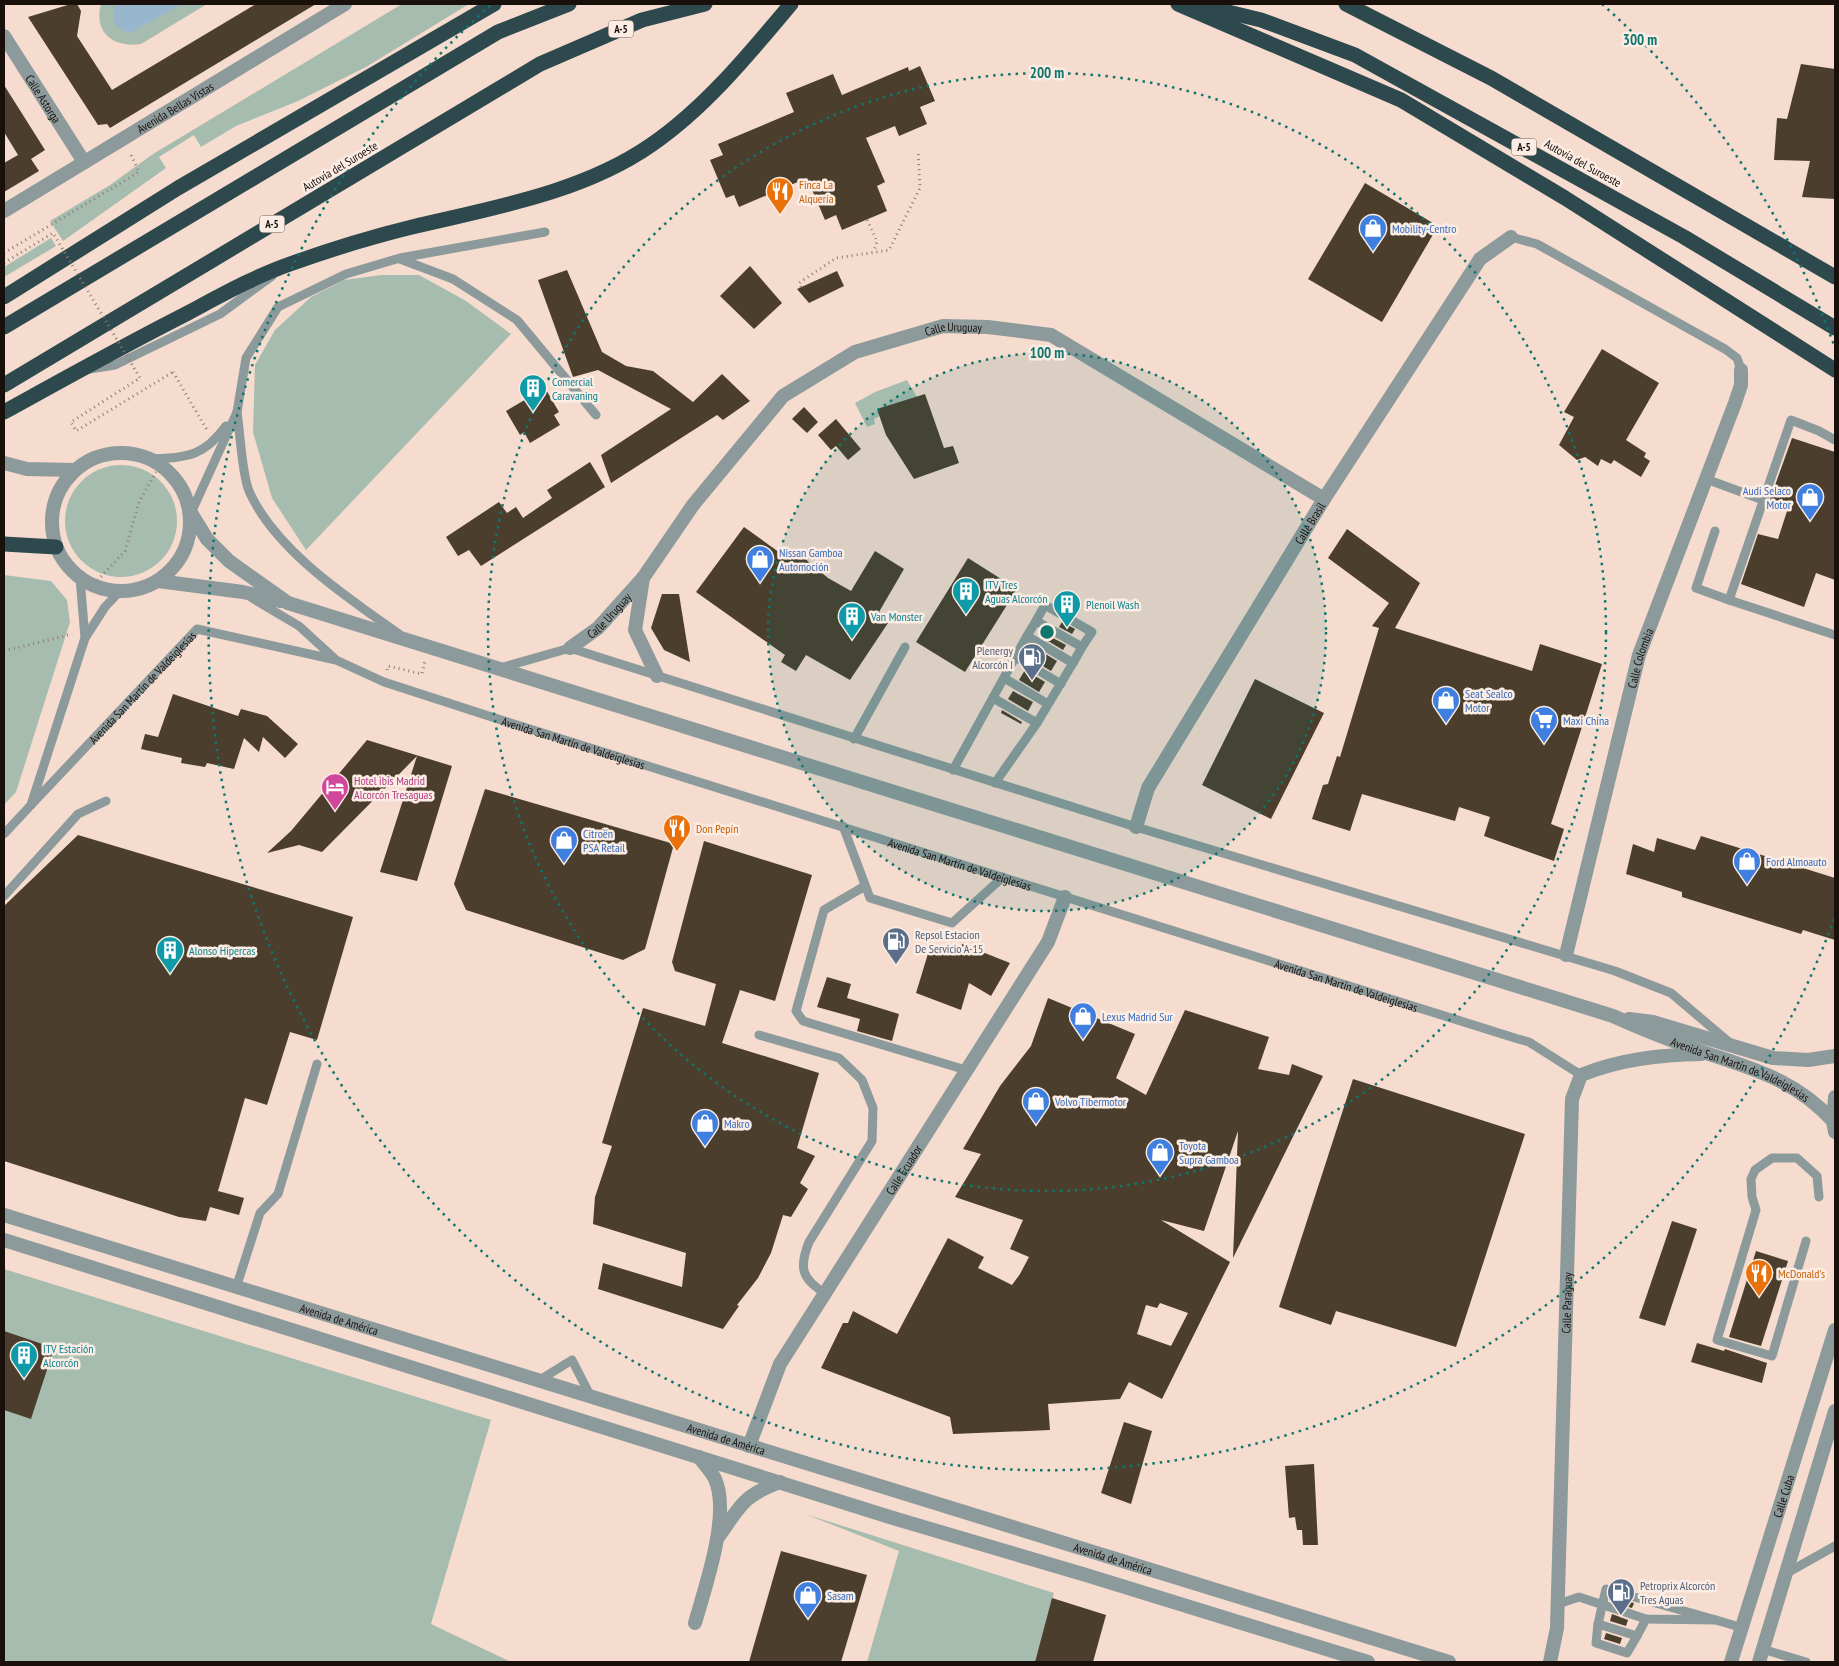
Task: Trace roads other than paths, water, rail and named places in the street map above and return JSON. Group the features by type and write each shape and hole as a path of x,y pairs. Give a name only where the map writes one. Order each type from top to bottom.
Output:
{"highway":[{"path":"4,297 178,188 494,4"},
{"path":"4,327 498,32 569,4"},
{"name":"Autovía del Suroeste","path":"4,385 540,64 642,20 705,4"},
{"path":"4,412 74,372 239,286 289,264 408,228 516,203 605,172 650,146 690,115 758,44 791,4"},
{"path":"1178,4 1401,100 1566,198 1835,370"},
{"name":"Autovía del Suroeste","path":"1195,4 1261,20 1355,55 1684,237 1835,328"},
{"path":"1346,4 1491,78 1835,277"},
{"path":"4,544 56,547"}],"street":[{"name":"Avenida Bellas Vistas","path":"4,211 345,4"},
{"name":"Calle Astorga","path":"4,36 84,162"},
{"name":"Calle Brasil","path":"1136,827 1148,788 1324,499 1480,259 1511,237"},
{"name":"Calle Uruguay","path":"570,648 598,628 643,578 693,504 783,396 855,352 944,326 988,327 1051,335 1324,499"},
{"name":"Calle Colombia","path":"1566,955 1639,656 1735,403 1741,385 1741,370"},
{"path":"190,513 186,546 175,566 158,581 138,589 120,591 93,585 72,571 56,547 51,519 58,492 74,470 98,456 125,452 156,462 170,472 184,491 190,513 207,540 229,561 288,603"},
{"path":"4,463 27,470 74,470"},
{"name":"Calle Uruguay","path":"643,578 635,630 657,676"},
{"name":"Avenida San Martín de Valdeiglesias","path":"158,581 243,592 288,603 1613,1016 1650,1033 1778,1078 1816,1104 1834,1127"},
{"name":"Calle Ecuador","path":"749,1446 780,1364 1048,942 1065,897"},
{"name":"Avenida San Martín de Valdeiglesias","path":"1613,1016 1653,1022 1773,1058 1808,1060 1835,1056"},
{"path":"1581,1075 1614,1063 1657,1055 1710,1054"},
{"name":"Calle Paraguay","path":"1550,1662 1557,1628 1558,1604 1572,1099 1581,1075"},
{"path":"1834,1127 1835,1097"},
{"name":"Avenida de América","path":"4,1214 236,1288 1449,1662"},
{"name":"Avenida de América","path":"4,1240 699,1457 1368,1662"},
{"name":"Calle Cuba","path":"1731,1662 1835,1330"},
{"name":"Calle Cuba","path":"1761,1656 1835,1411"},
{"path":"695,1623 719,1536 718,1492 715,1479 699,1457"},
{"path":"719,1536 743,1502 758,1490 780,1482"}],"lane":[{"path":"190,513 237,412 246,358 278,307 346,274 400,258 546,232"},
{"path":"1511,237 1538,244 1725,349 1737,358 1741,370"},
{"path":"400,258 453,279 517,320 596,415"},
{"path":"156,462 187,457 199,452 214,442 237,412"},
{"path":"237,412 248,489 262,516 335,589 409,640"},
{"path":"1729,600 1791,420 1819,431 1835,440"},
{"path":"1706,479 1763,500"},
{"path":"1715,531 1696,588 1835,635"},
{"path":"80,578 85,638"},
{"path":"4,834 31,805 85,638 105,607 120,591"},
{"name":"Avenida San Martín de Valdeiglesias","path":"243,592 299,626 336,660"},
{"path":"953,770 1045,605 1092,632 1037,724 995,783"},
{"path":"1036,621 1082,647"},
{"name":"Avenida San Martín de Valdeiglesias","path":"31,805 197,629 336,660 384,682 1528,1042 1581,1075"},
{"path":"1027,636 1073,662"},
{"path":"854,739 905,647"},
{"path":"500,668 570,648"},
{"name":"Avenida San Martín de Valdeiglesias","path":"570,648 1136,827 1566,955 1671,993 1734,1046"},
{"path":"1016,657 1060,684"},
{"path":"1004,678 1048,704"},
{"path":"993,698 1037,724"},
{"path":"4,896 78,814 106,801"},
{"path":"843,826 870,898 952,923 1003,877"},
{"path":"865,886 824,910 796,1011 804,1021 966,1070"},
{"path":"759,1035 839,1058 862,1080 873,1108 872,1141 809,1242 802,1261 804,1272 813,1286 825,1293"},
{"path":"236,1288 260,1213 278,1194 317,1064"},
{"path":"1806,1241 1772,1356 1717,1340 1756,1210 1752,1197 1751,1179 1762,1164 1772,1158 1797,1158 1817,1176 1819,1197"},
{"path":"538,1381 572,1360 591,1397"},
{"path":"1785,1574 1835,1546"},
{"path":"1646,1619 1627,1653 1596,1642 1601,1605 1606,1588 1743,1628"},
{"path":"1558,1604 1579,1597 1646,1619 1716,1620"},
{"path":"1598,1624 1637,1636"},
{"path":"1761,1656 1806,1662"}],"water":[{"path":"116,4 182,4 130,33 120,29 113,18"}],"place":[{"name":"Finca La Alquería","path":"780,215"},
{"name":"Mobility-Centro","path":"1373,252"},
{"name":"Comercial Caravaning","path":"533,412"},
{"name":"Audi Selaco Motor","path":"1810,521"},
{"name":"Nissan Gamboa Automoción","path":"760,583"},
{"name":"ITV Tres Aguas Alcorcón","path":"966,615"},
{"name":"Plenoil Wash","path":"1067,628"},
{"name":"Van Monster","path":"852,640"},
{"name":"Plenergy Alcorcón I","path":"1032,681"},
{"name":"Seat Sealco Motor","path":"1446,724"},
{"name":"Maxi China","path":"1544,744"},
{"name":"Hotel ibis Madrid Alcorcón Tresaguas","path":"335,811"},
{"name":"Don Pepín","path":"677,852"},
{"name":"Citroën PSA Retail","path":"564,864"},
{"name":"Ford Almoauto","path":"1747,885"},
{"name":"Repsol Estacion De Servicio A-15","path":"896,965"},
{"name":"Alonso Hipercas","path":"170,974"},
{"name":"Lexus Madrid Sur","path":"1083,1040"},
{"name":"Volvo Tibermotor","path":"1036,1125"},
{"name":"Makro","path":"705,1147"},
{"name":"Toyota Supra Gamboa","path":"1160,1176"},
{"name":"McDonald's","path":"1759,1297"},
{"name":"ITV Estación Alcorcón","path":"24,1379"},
{"name":"Petroprix Alcorcón Tres Aguas","path":"1621,1616"},
{"name":"Sasam","path":"808,1619"}]}
